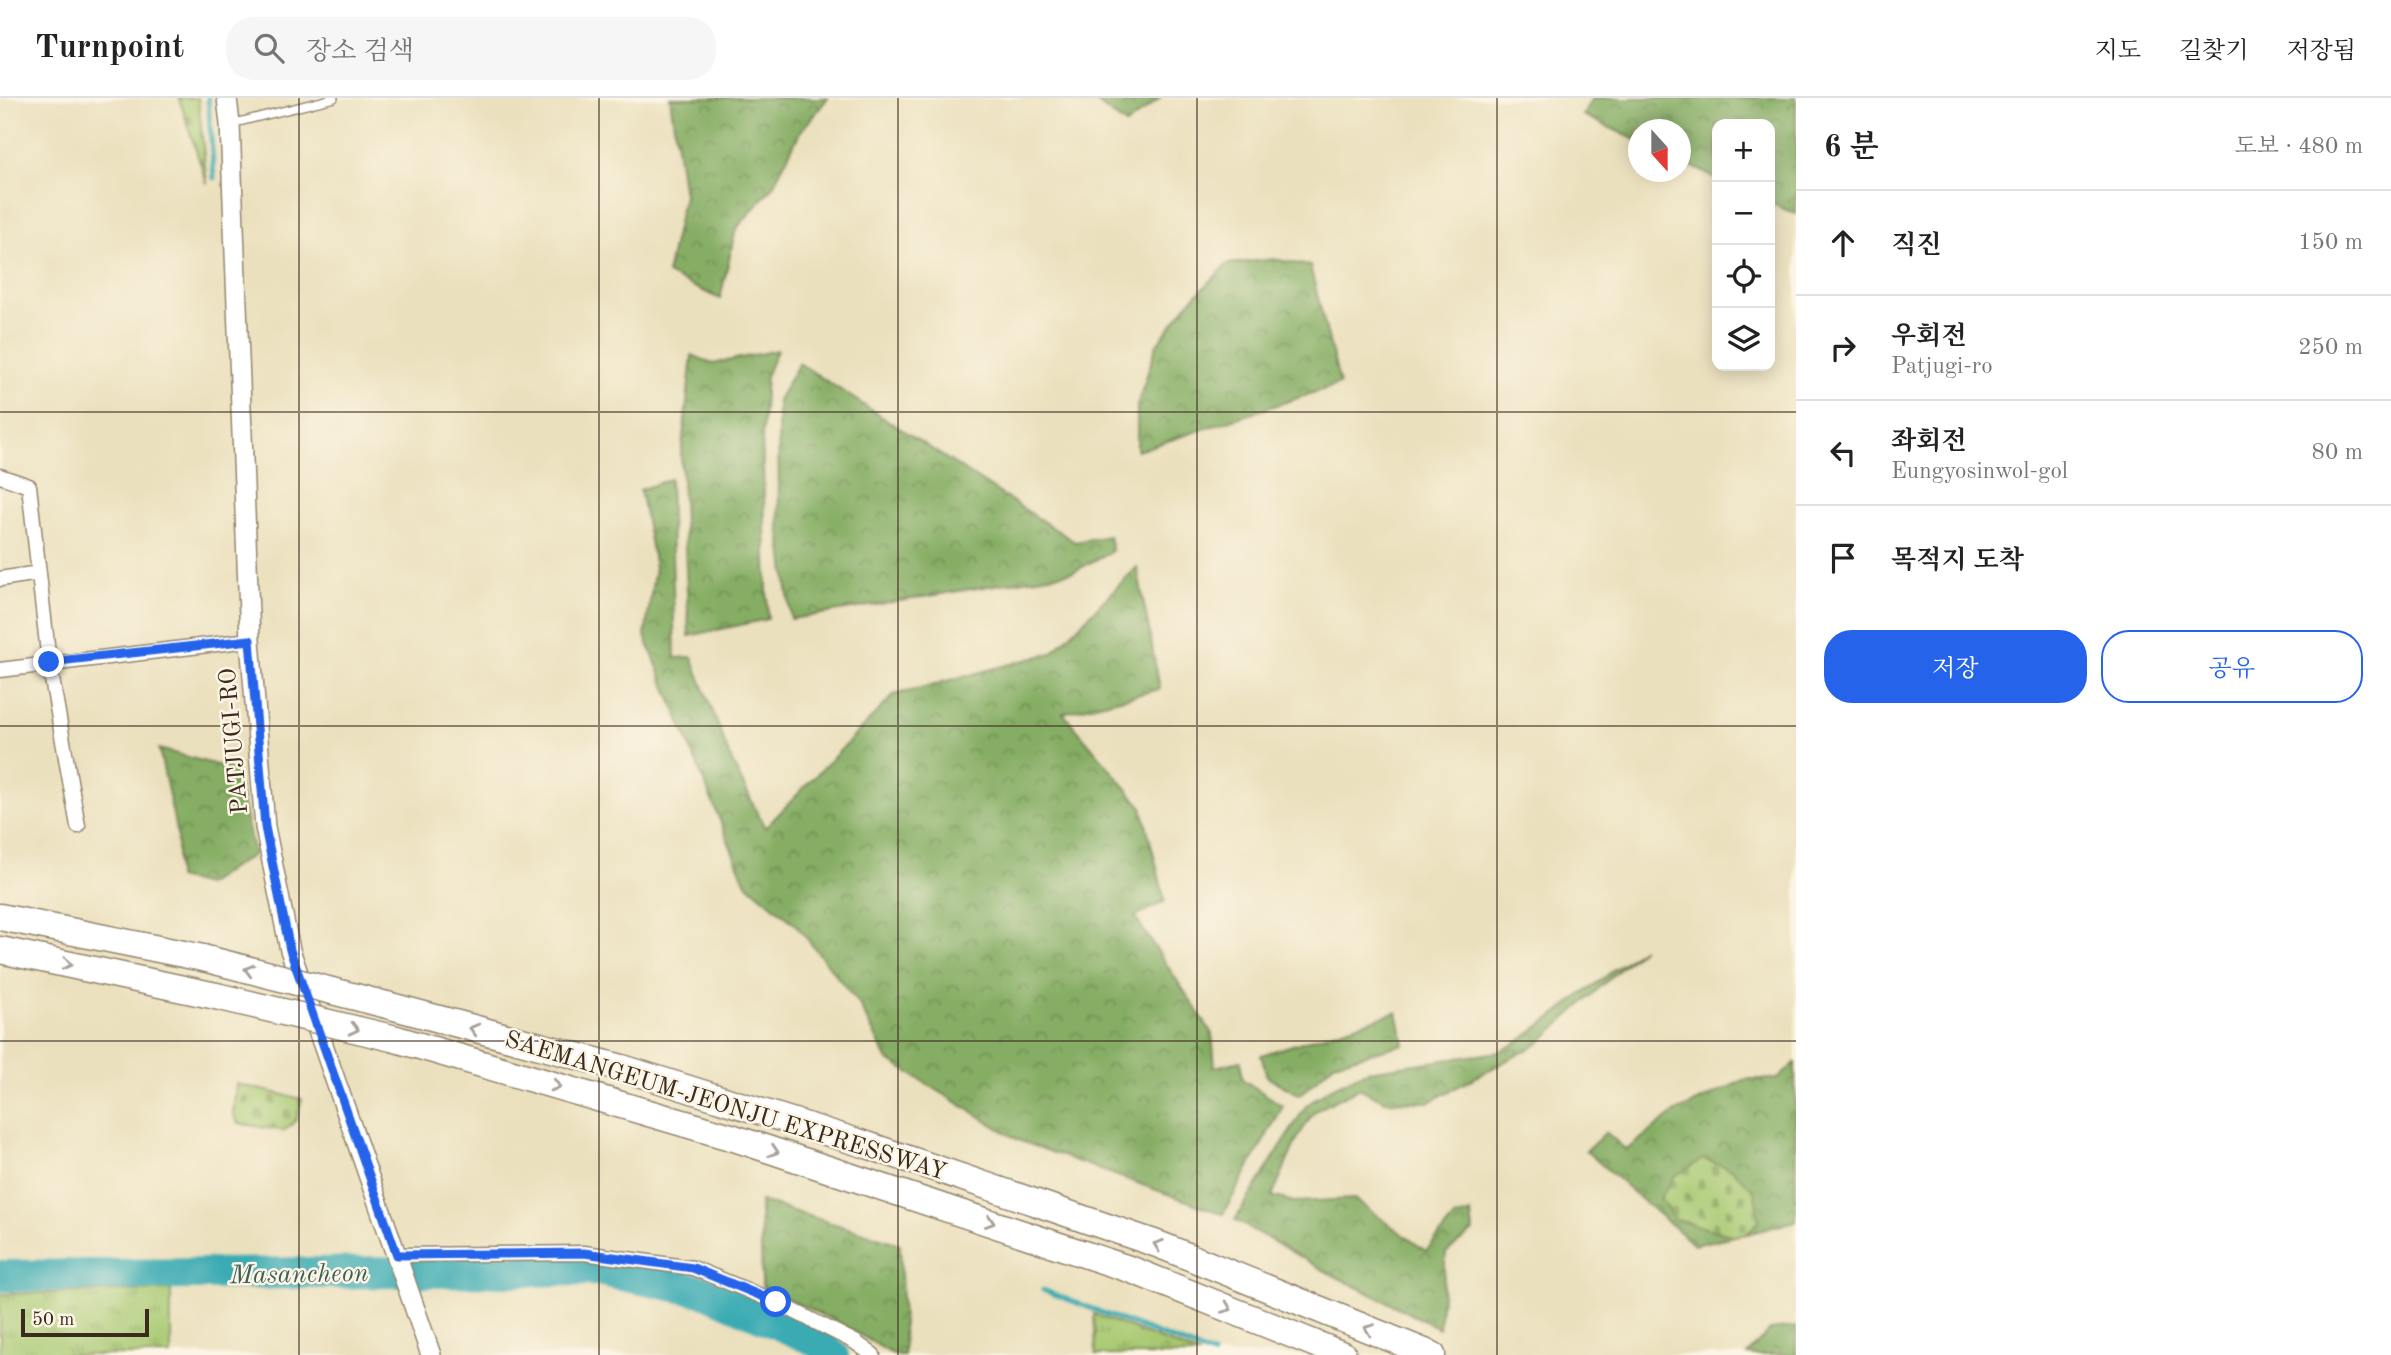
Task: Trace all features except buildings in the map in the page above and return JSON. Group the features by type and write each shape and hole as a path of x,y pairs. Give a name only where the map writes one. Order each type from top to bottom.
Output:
{"highway":[{"name":"SAEMANGEUM-JEONJU EXPRESSWAY","path":"0,917 203,958 622,1068 867,1145 1160,1245 1432,1355"},
{"name":"SAEMANGEUM-JEONJU EXPRESSWAY","path":"0,950 216,996 396,1039 734,1138 1132,1270 1343,1355"}],"street":[{"name":"PATJUGI-RO","path":"227,98 250,640 265,827 290,950 431,1355"},
{"path":"0,476 29,486 49,662 78,826"},
{"path":"0,579 39,573"},
{"path":"0,670 49,662 250,640"},
{"path":"398,1258 584,1253 693,1268 776,1302 855,1342 873,1355"}],"lane":[{"path":"230,124 334,98"}],"green space":[{"path":"179,98 198,98 207,184"},
{"path":"670,98 828,98 800,132 773,186 736,229 720,299 667,274 684,195"},
{"path":"1091,98 1160,98 1126,125"},
{"path":"1593,98 1796,98 1796,214 1775,205 1775,119 1712,119 1712,176 1691,166 1691,119 1628,119 1628,136 1583,115"},
{"path":"1273,259 1310,266 1340,384 1137,451 1137,406 1157,344 1190,301 1228,264"},
{"path":"777,350 766,376 762,437 768,619 689,636 681,457 692,355 713,364"},
{"path":"799,363 1075,542 1109,536 1112,551 1073,572 791,619 779,525 778,400"},
{"path":"670,479 675,658 692,657 732,762 765,828 894,695 1052,653 1137,567 1160,689 1063,713 1142,807 1165,901 1135,917 1212,1033 1215,1067 1241,1061 1242,1079 1283,1106 1223,1214 1018,1140 887,1059 859,1004 796,925 745,882 645,636 655,567 640,490"},
{"path":"159,749 235,770 254,854 206,885 177,878 177,834"},
{"path":"1643,948 1538,1044 1429,1102 1385,1101 1359,1088 1315,1111 1298,1137 1272,1196 1294,1202 1354,1199 1426,1251 1454,1218 1471,1213 1473,1231 1446,1253 1439,1328 1329,1273 1235,1220 1306,1106 1327,1090 1367,1071 1499,1052 1520,1041"},
{"path":"1397,1012 1404,1044 1334,1063 1300,1095 1267,1077 1261,1055"},
{"path":"1795,1063 1796,1221 1747,1234 1758,1220 1674,1219 1734,1236 1694,1245 1586,1151 1606,1132 1626,1150 1674,1113 1746,1079 1778,1079"},
{"path":"236,1084 302,1099 296,1120 284,1131 238,1123 233,1113"},
{"path":"1703,1159 1732,1169 1754,1190 1759,1220 1747,1234 1734,1236 1674,1219 1660,1198 1675,1176"},
{"path":"760,1201 900,1244 904,1355 894,1355 843,1325 762,1287"},
{"path":"171,1290 171,1355 0,1355 0,1294"},
{"path":"1094,1314 1200,1355 1096,1355"},
{"path":"1796,1327 1796,1355 1747,1355 1770,1330"}],"waterway":[{"path":"208,98 214,178"},
{"name":"Masancheon","path":"0,1276 597,1270 706,1292 816,1341 833,1355"},
{"path":"1043,1290 1213,1355"}],"route":[{"path":"49,662 250,640 265,827 290,950 397,1255 584,1253 693,1268 776,1302"}]}
